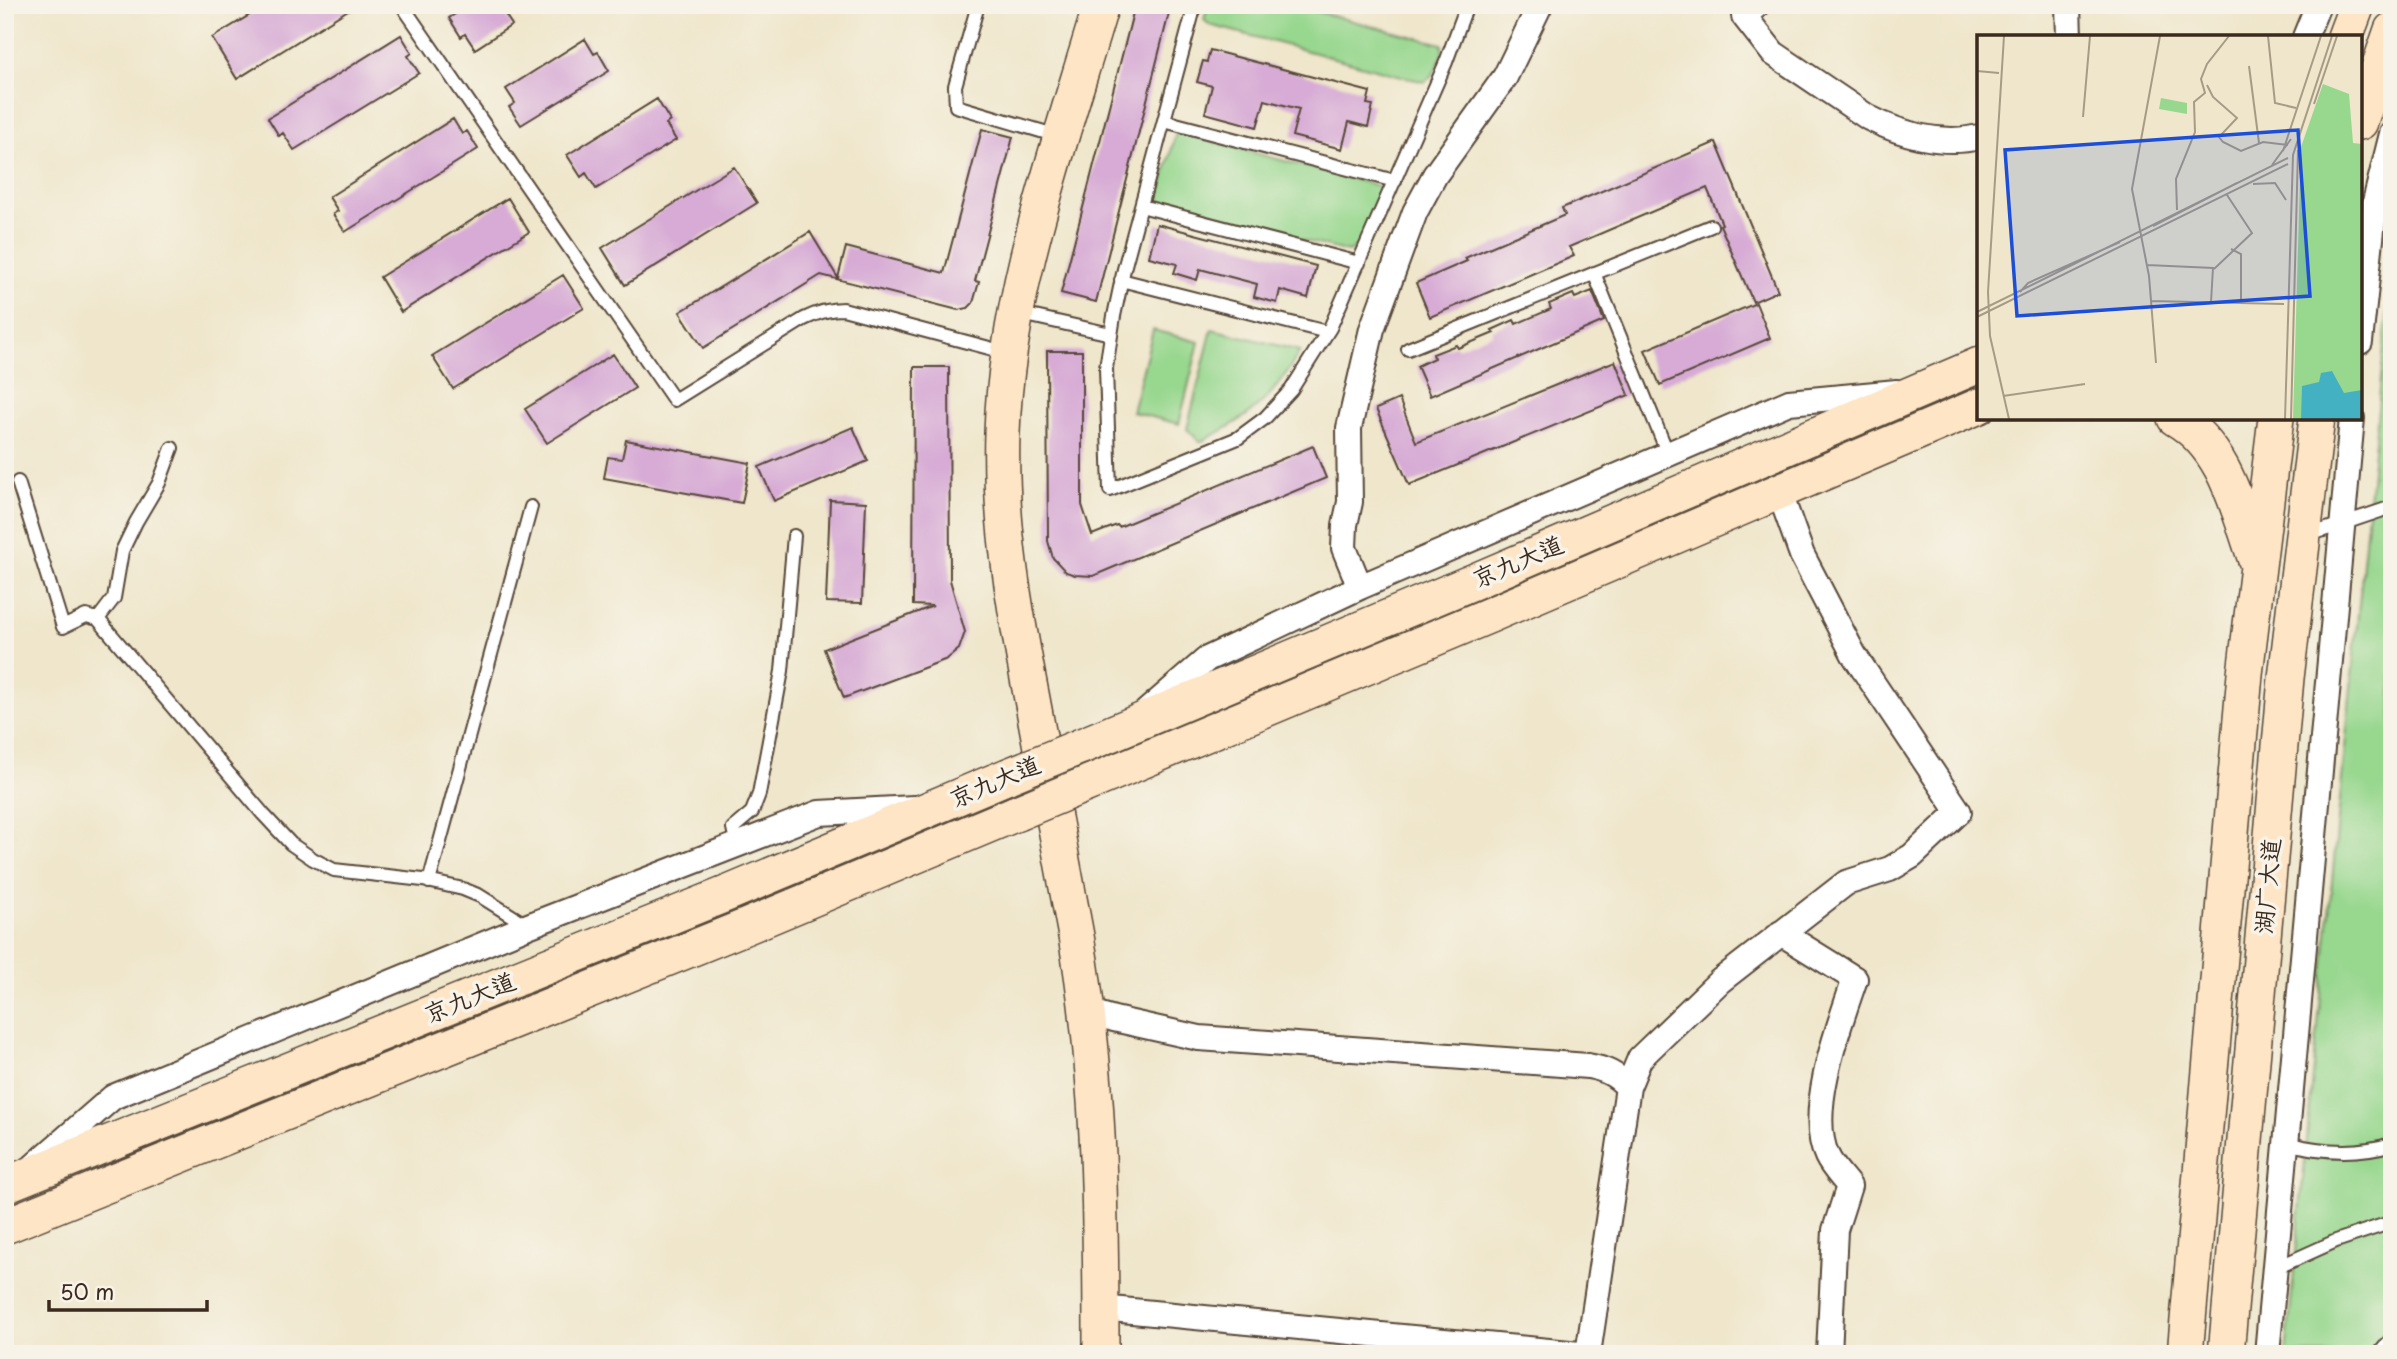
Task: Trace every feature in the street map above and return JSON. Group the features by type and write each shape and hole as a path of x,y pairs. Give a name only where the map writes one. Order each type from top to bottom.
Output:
{"street":[{"path":"1101,5 1030,249 1016,313 1002,434 1013,598 1067,886 1087,1011 1097,1104 1101,1354"},
{"path":"1360,587 1344,548 1350,502 1348,443 1349,428 1372,329 1422,198 1505,78 1540,5"},
{"path":"1757,5 1744,16 1773,53 1868,118 1885,126 1921,136 1955,140 1977,137"},
{"path":"2068,5 2069,35"},
{"path":"2306,35 2318,5"},
{"path":"2346,35 2357,5"},
{"path":"2362,116 2392,30"},
{"path":"2362,323 2375,202 2392,134"},
{"name":"京九大道","path":"11,1183 731,892 1462,586 1977,366"},
{"path":"1130,725 1207,659 1360,587 1789,402 1919,390"},
{"name":"京九大道","path":"5,1226 745,927 1977,407"},
{"path":"1837,467 1995,420"},
{"path":"2178,420 2210,449 2225,474 2258,567"},
{"name":"湖广大道","path":"2185,1354 2245,674 2276,420"},
{"name":"湖广大道","path":"2226,1354 2286,678 2317,420"},
{"path":"2267,1354 2352,420"},
{"path":"1588,1354 1628,1087 1640,1058 1720,981 1781,933 1846,883 1890,869 1912,856 1959,812 1853,654 1802,555 1779,491"},
{"path":"11,1183 113,1097 528,926 819,813 936,806"},
{"path":"1781,933 1856,979 1834,1039 1827,1067 1820,1124 1827,1158 1849,1186 1835,1230 1829,1354"},
{"path":"1087,1011 1199,1038 1588,1066 1607,1070 1628,1087"},
{"path":"1101,1308 1580,1354"}],"lane":[{"path":"402,5 674,400 814,314 834,309 843,309 1010,354"},
{"path":"978,5 955,86 956,106 1062,137"},
{"path":"1195,5 1122,280 1111,334 1106,368 1110,490 1238,438 1265,418 1291,390 1327,332 1359,263 1446,62 1467,5"},
{"path":"1164,121 1395,181"},
{"path":"1141,206 1359,263"},
{"path":"1408,349 1711,226"},
{"path":"1594,274 1668,454"},
{"path":"1122,280 1327,332"},
{"path":"1016,313 1111,334"},
{"path":"98,619 114,598 122,551 159,483 172,448"},
{"path":"18,482 63,627 86,616 98,619 291,844 334,870 429,882 480,896 528,926"},
{"path":"429,882 531,507"},
{"path":"2303,537 2392,507"},
{"path":"737,845 733,828 751,812 759,794 782,671 794,536"},
{"path":"2286,1143 2344,1152 2364,1151 2392,1144"},
{"path":"2274,1269 2336,1241 2392,1222"},
{"path":"2379,1354 2392,1338"}],"green space":[{"path":"1208,5 1291,5 1442,44 1440,60 1435,71 1424,82 1210,25 1204,20"},
{"path":"1176,132 1382,187 1382,194 1366,235 1348,252 1158,202"},
{"path":"2392,265 2392,1354 2286,1354"},
{"path":"1212,329 1300,351 1280,382 1259,406 1200,442 1187,429"},
{"path":"1153,330 1199,342 1179,424 1132,412"}],"building":[{"path":"266,5 356,5 237,79 212,38"},
{"path":"469,5 499,5 512,25 475,49 465,34 461,37 449,18"},
{"path":"1135,5 1171,5 1096,302 1061,293"},
{"path":"401,35 412,53 408,56 419,73 294,150 283,133 279,136 268,118"},
{"path":"585,39 594,54 598,52 609,71 521,125 509,107 515,103 506,89"},
{"path":"1210,50 1370,92 1367,104 1373,105 1368,127 1349,122 1342,149 1292,136 1299,109 1265,100 1257,127 1205,113 1212,86 1197,82 1203,61 1207,62"},
{"path":"657,99 670,121 666,124 676,140 596,189 586,173 581,177 567,155"},
{"path":"453,119 462,134 467,131 478,149 345,232 333,214 338,211 329,197"},
{"path":"982,129 1013,137 975,281 979,282 973,303 968,308 958,310 821,275 703,348 680,312 810,232 838,278 846,247 944,273"},
{"path":"1716,142 1778,291 1753,302 1707,188 1569,247 1574,256 1430,317 1416,283 1467,261 1465,258 1565,215 1562,208"},
{"path":"734,167 757,203 625,285 602,248"},
{"path":"508,198 529,232 401,312 380,277"},
{"path":"1157,224 1316,266 1308,298 1280,290 1277,303 1254,297 1257,284 1200,269 1197,280 1174,273 1177,264 1149,257"},
{"path":"563,275 584,308 453,389 432,356"},
{"path":"1592,291 1604,321 1430,396 1417,366 1434,358 1433,354 1456,345 1458,348 1494,333 1492,330 1514,320 1516,324 1551,309 1549,304 1573,294 1575,298"},
{"path":"1756,303 1770,338 1660,385 1645,350"},
{"path":"1047,351 1082,351 1082,505 1092,535 1117,525 1119,527 1313,446 1326,478 1093,576 1066,572 1053,558 1048,541"},
{"path":"613,354 635,388 547,443 525,409"},
{"path":"1615,361 1629,395 1409,485 1376,409 1399,399 1416,442"},
{"path":"914,367 949,367 950,580 965,632 959,649 947,659 844,698 824,649 933,606 913,605"},
{"path":"853,427 868,461 774,501 759,467"},
{"path":"626,440 750,463 742,503 604,478 608,457 622,459"},
{"path":"830,500 866,502 862,603 826,602"}]}
